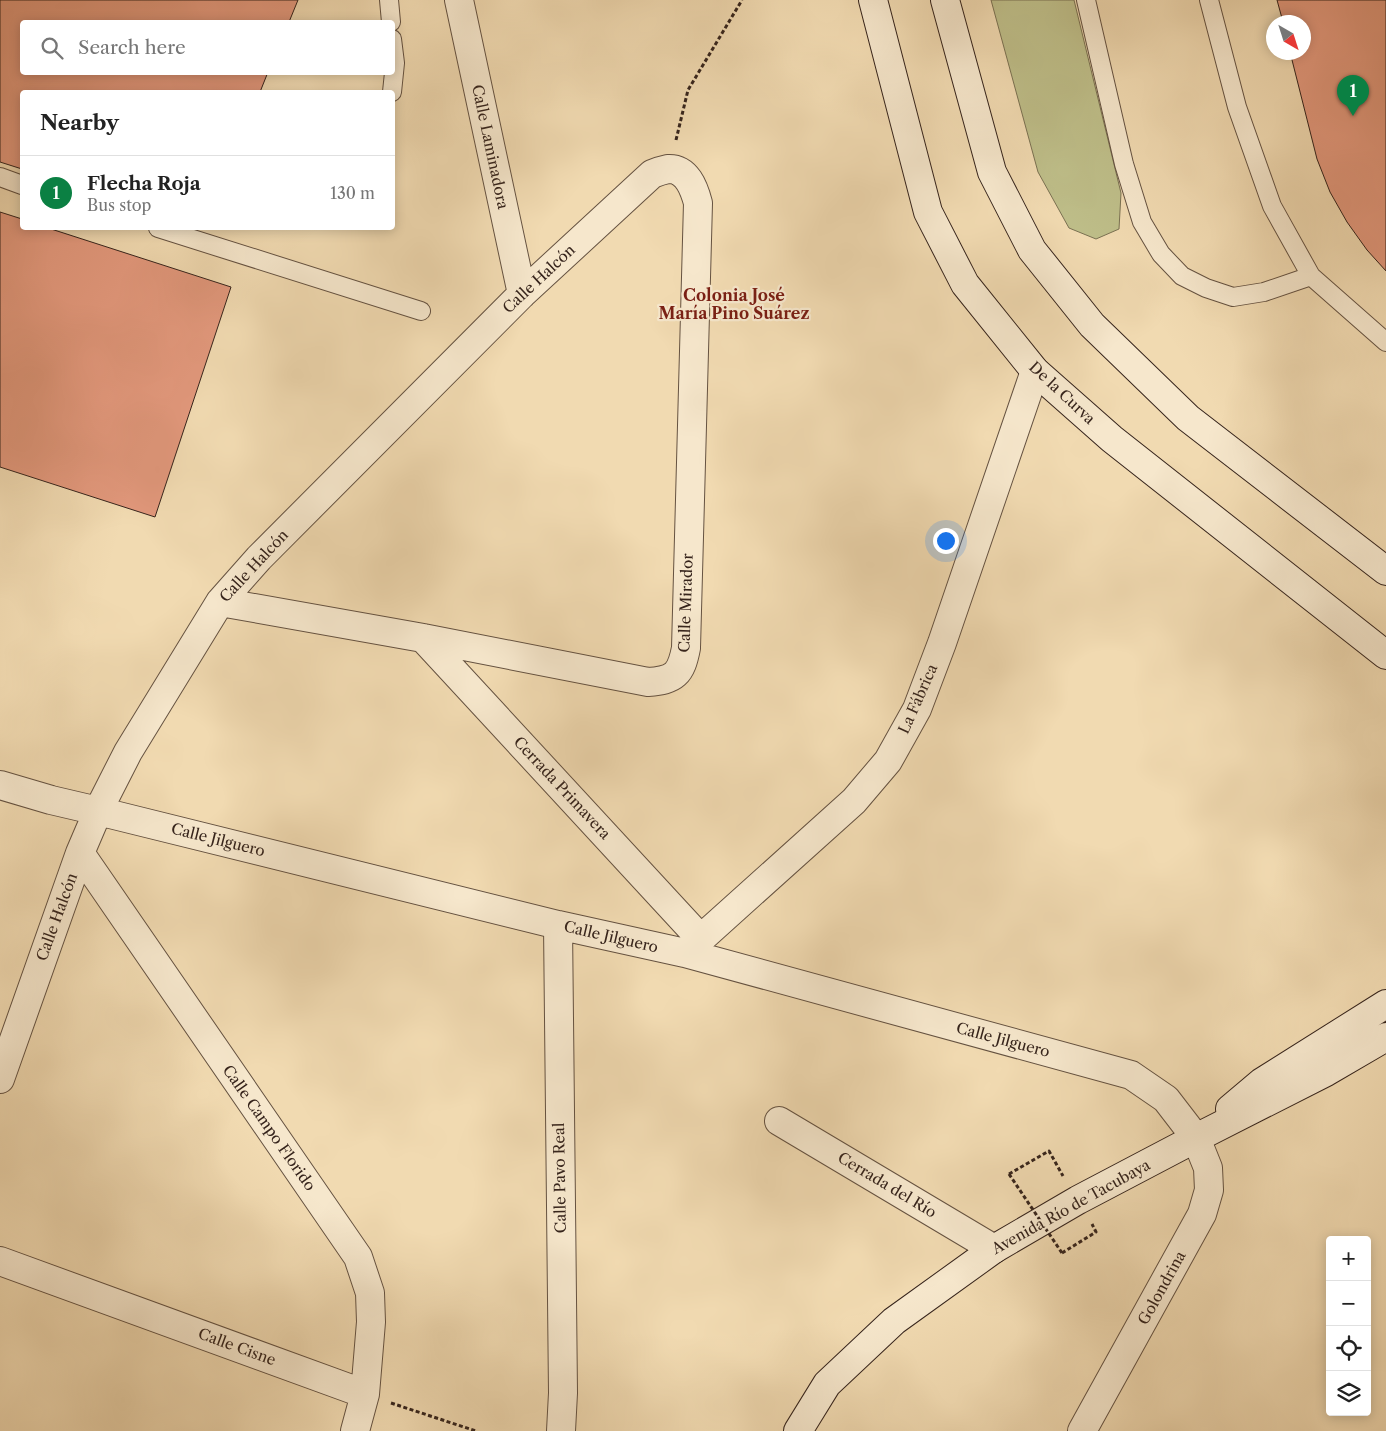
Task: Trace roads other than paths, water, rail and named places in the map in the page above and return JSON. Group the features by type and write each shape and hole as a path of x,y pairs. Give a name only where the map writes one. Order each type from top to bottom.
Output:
{"street":[{"name":"Calle Laminadora","path":"459,0 522,294"},
{"name":"De la Curva","path":"873,0 928,212 965,284 1035,371 1112,438 1386,655"},
{"path":"945,0 992,172 1032,250 1092,325 1188,418 1386,571"},
{"name":"Calle Halcón","path":"0,1079 80,853 98,811 128,752 220,602 259,558 522,294 652,174 669,169"},
{"name":"Calle Mirador","path":"220,602 423,638 648,682 664,681 674,675 683,664 686,638 698,203 694,188 684,174 669,169"},
{"name":"La Fábrica","path":"692,946 854,801 888,761 917,709 942,643 1035,371"},
{"name":"Cerrada Primavera","path":"423,638 692,946"},
{"name":"Calle Jilguero","path":"0,785 50,800 558,925 692,946 1131,1076 1166,1099 1196,1138"},
{"name":"Calle Campo Florido","path":"80,853 358,1257 370,1294 371,1322 365,1394 355,1431"},
{"name":"Calle Pavo Real","path":"558,925 563,1383 561,1431"},
{"path":"1196,1138 1262,1082 1386,1004"},
{"name":"Avenida Río de Tacubaya","path":"798,1431 827,1384 894,1321 994,1249 1078,1200 1326,1072 1386,1037"},
{"name":"Cerrada del Río","path":"779,1121 994,1249"},
{"name":"Golondrina","path":"1082,1431 1202,1214 1209,1190 1208,1168 1196,1138"},
{"name":"Calle Cisne","path":"0,1261 365,1394"}],"lane":[{"path":"389,0 391,20"},
{"path":"1086,0 1124,164 1142,222 1161,254 1182,276 1206,288 1233,296 1264,292 1311,276"},
{"path":"1209,0 1237,107 1272,206 1311,276 1386,342"},
{"path":"392,90 394,75"},
{"path":"0,177 20,183"},
{"path":"164,230 421,311"}],"place":[{"name":"Flecha Roja","path":"1353,116"}],"district":[{"name":"Colonia José María Pino Suárez","path":"734,304"}]}
